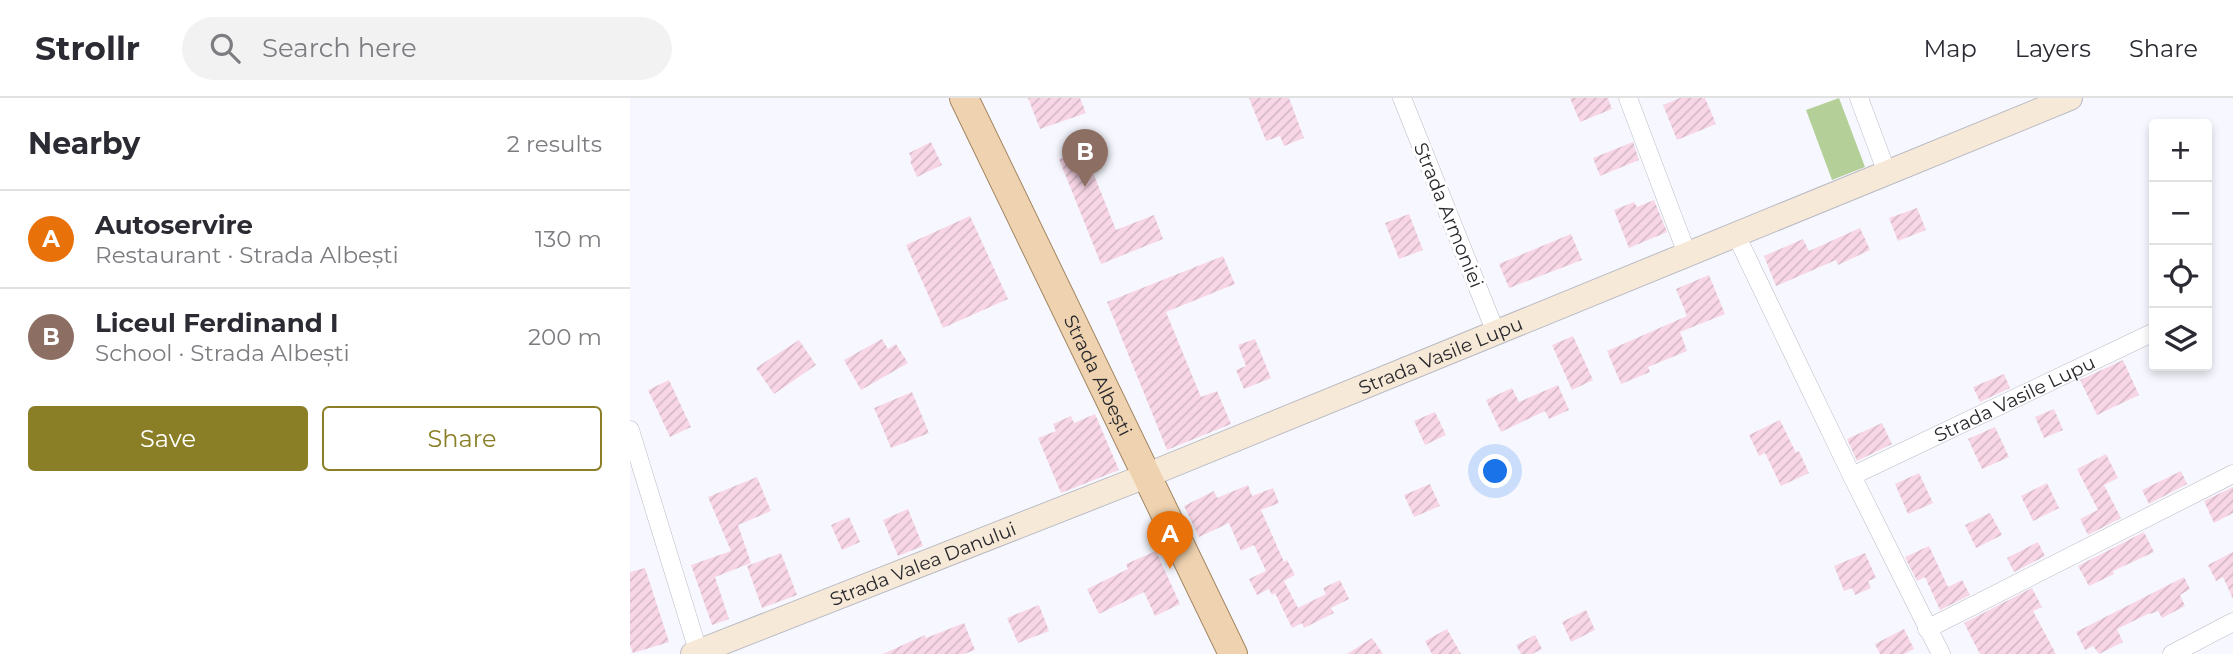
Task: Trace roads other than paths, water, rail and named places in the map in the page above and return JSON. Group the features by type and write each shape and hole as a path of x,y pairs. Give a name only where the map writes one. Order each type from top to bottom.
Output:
{"main road":[{"name":"Strada Albești","path":"964,98 1233,654"},
{"name":"Strada Vasile Lupu","path":"1146,475 2070,98"},
{"name":"Strada Valea Danului","path":"697,653 1146,475"}],"street":[{"name":"Strada Armoniei","path":"1402,98 1496,332"},
{"path":"1628,98 1687,254"},
{"path":"1859,98 1887,173"},
{"path":"1736,235 1852,477 1941,654"},
{"name":"Strada Vasile Lupu","path":"1852,477 2149,334"},
{"path":"630,430 697,653"},
{"path":"1927,629 2233,474"},
{"path":"2172,654 2233,622"}],"place":[{"name":"Liceul Ferdinand I","path":"1085,187"},
{"name":"Autoservire","path":"1170,569"}]}
